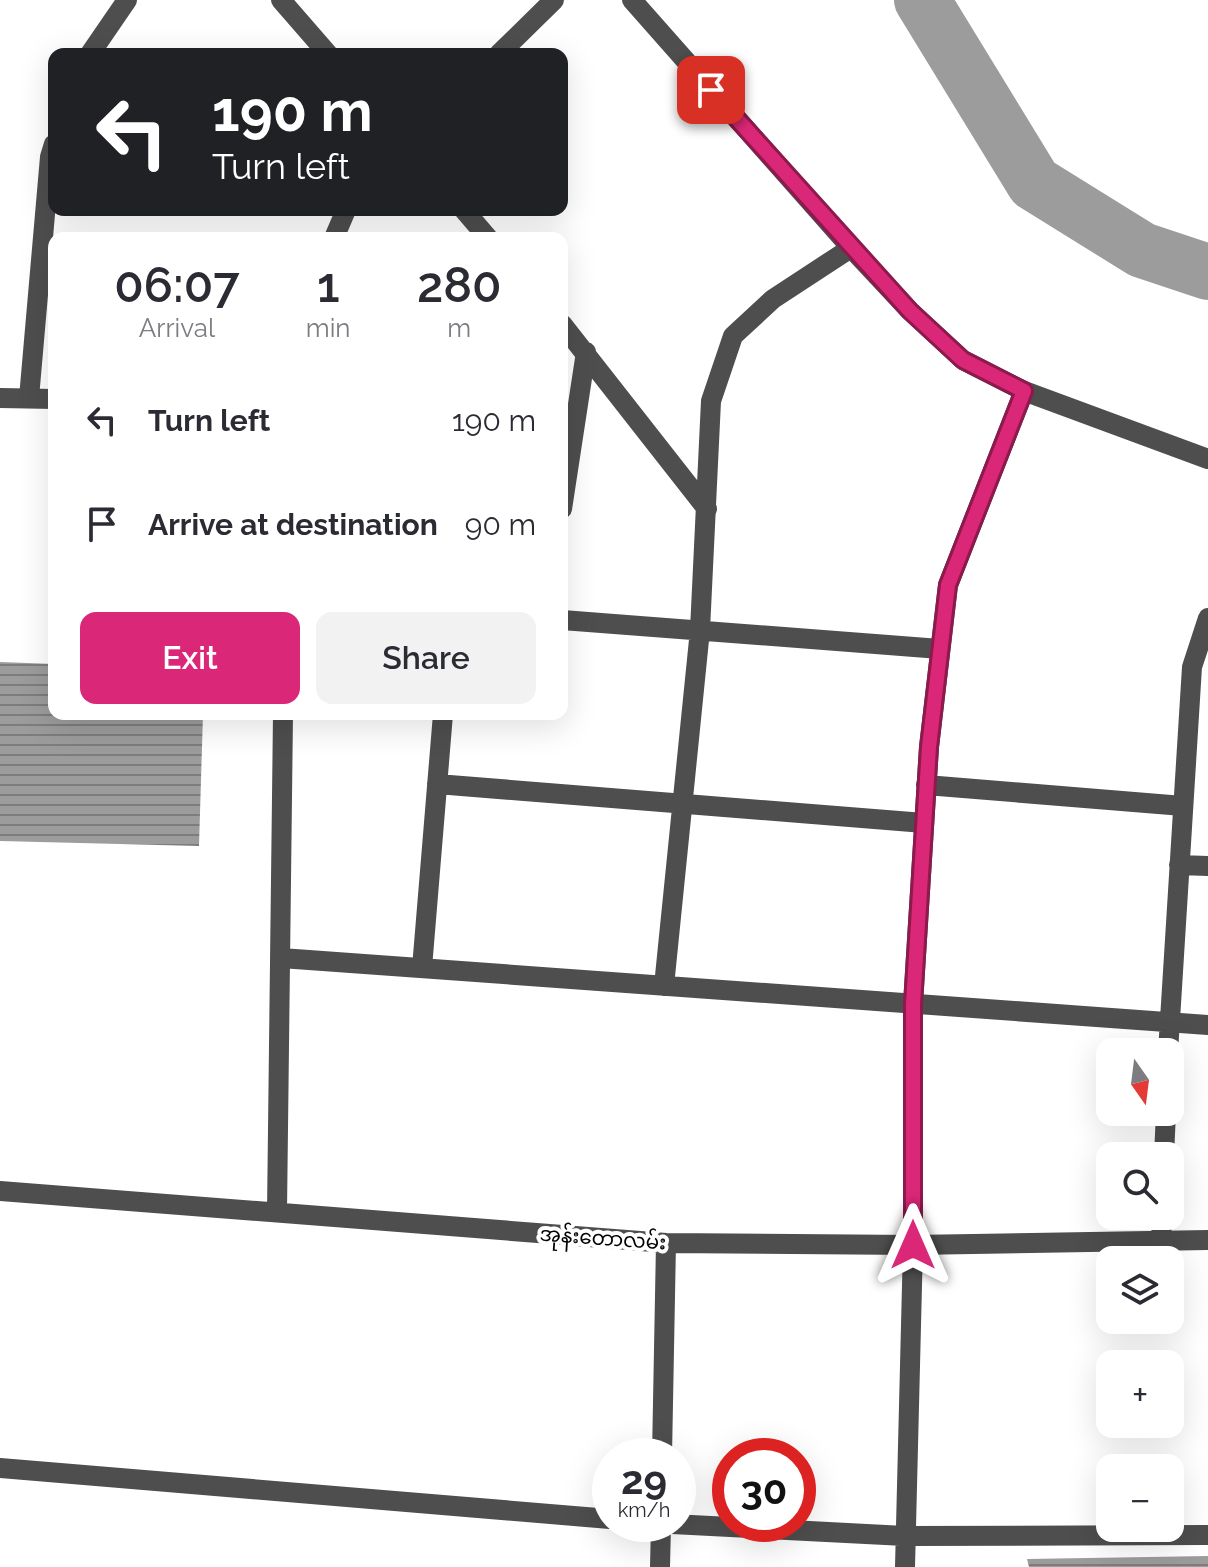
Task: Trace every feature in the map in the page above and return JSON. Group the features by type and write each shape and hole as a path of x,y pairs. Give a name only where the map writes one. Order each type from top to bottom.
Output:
{"street":[{"path":"94,48 127,0"},
{"path":"281,0 323,48"},
{"path":"505,48 554,0"},
{"path":"632,0 851,248 910,311 963,360 1024,391 1208,459"},
{"path":"29,398 48,180"},
{"path":"469,216 483,232"},
{"path":"664,986 700,630 711,401 733,336 773,299 851,248"},
{"path":"568,331 707,509"},
{"path":"568,470 586,352"},
{"path":"905,1567 913,1245 913,1004 926,785 948,585 1024,391"},
{"path":"0,398 48,399"},
{"path":"1168,1038 1183,806 1199,708 1192,667 1208,618"},
{"path":"568,620 940,649"},
{"path":"277,1212 283,720"},
{"path":"422,968 442,720"},
{"path":"437,784 924,823"},
{"path":"926,785 1183,806"},
{"path":"1179,865 1208,866"},
{"path":"281,958 1208,1025"},
{"name":"အုန်းတောလမ်း","path":"0,1191 666,1243 913,1245 1208,1240"},
{"path":"1161,1230 1161,1242"},
{"path":"662,1438 666,1243"},
{"path":"0,1468 592,1517"},
{"path":"696,1525 905,1536 1208,1535"},
{"path":"660,1567 661,1542"}],"shaded area":[{"path":"0,662 48,664 48,720 203,720 199,846 0,841"},
{"path":"1208,1556 1208,1567 1029,1567 1027,1559"}],"waterway":[{"path":"922,0 1034,183 1142,250 1208,272"}],"route":[{"path":"711,90 910,311 963,360 1024,391 948,585 929,747 913,1004 913,1245"}]}
